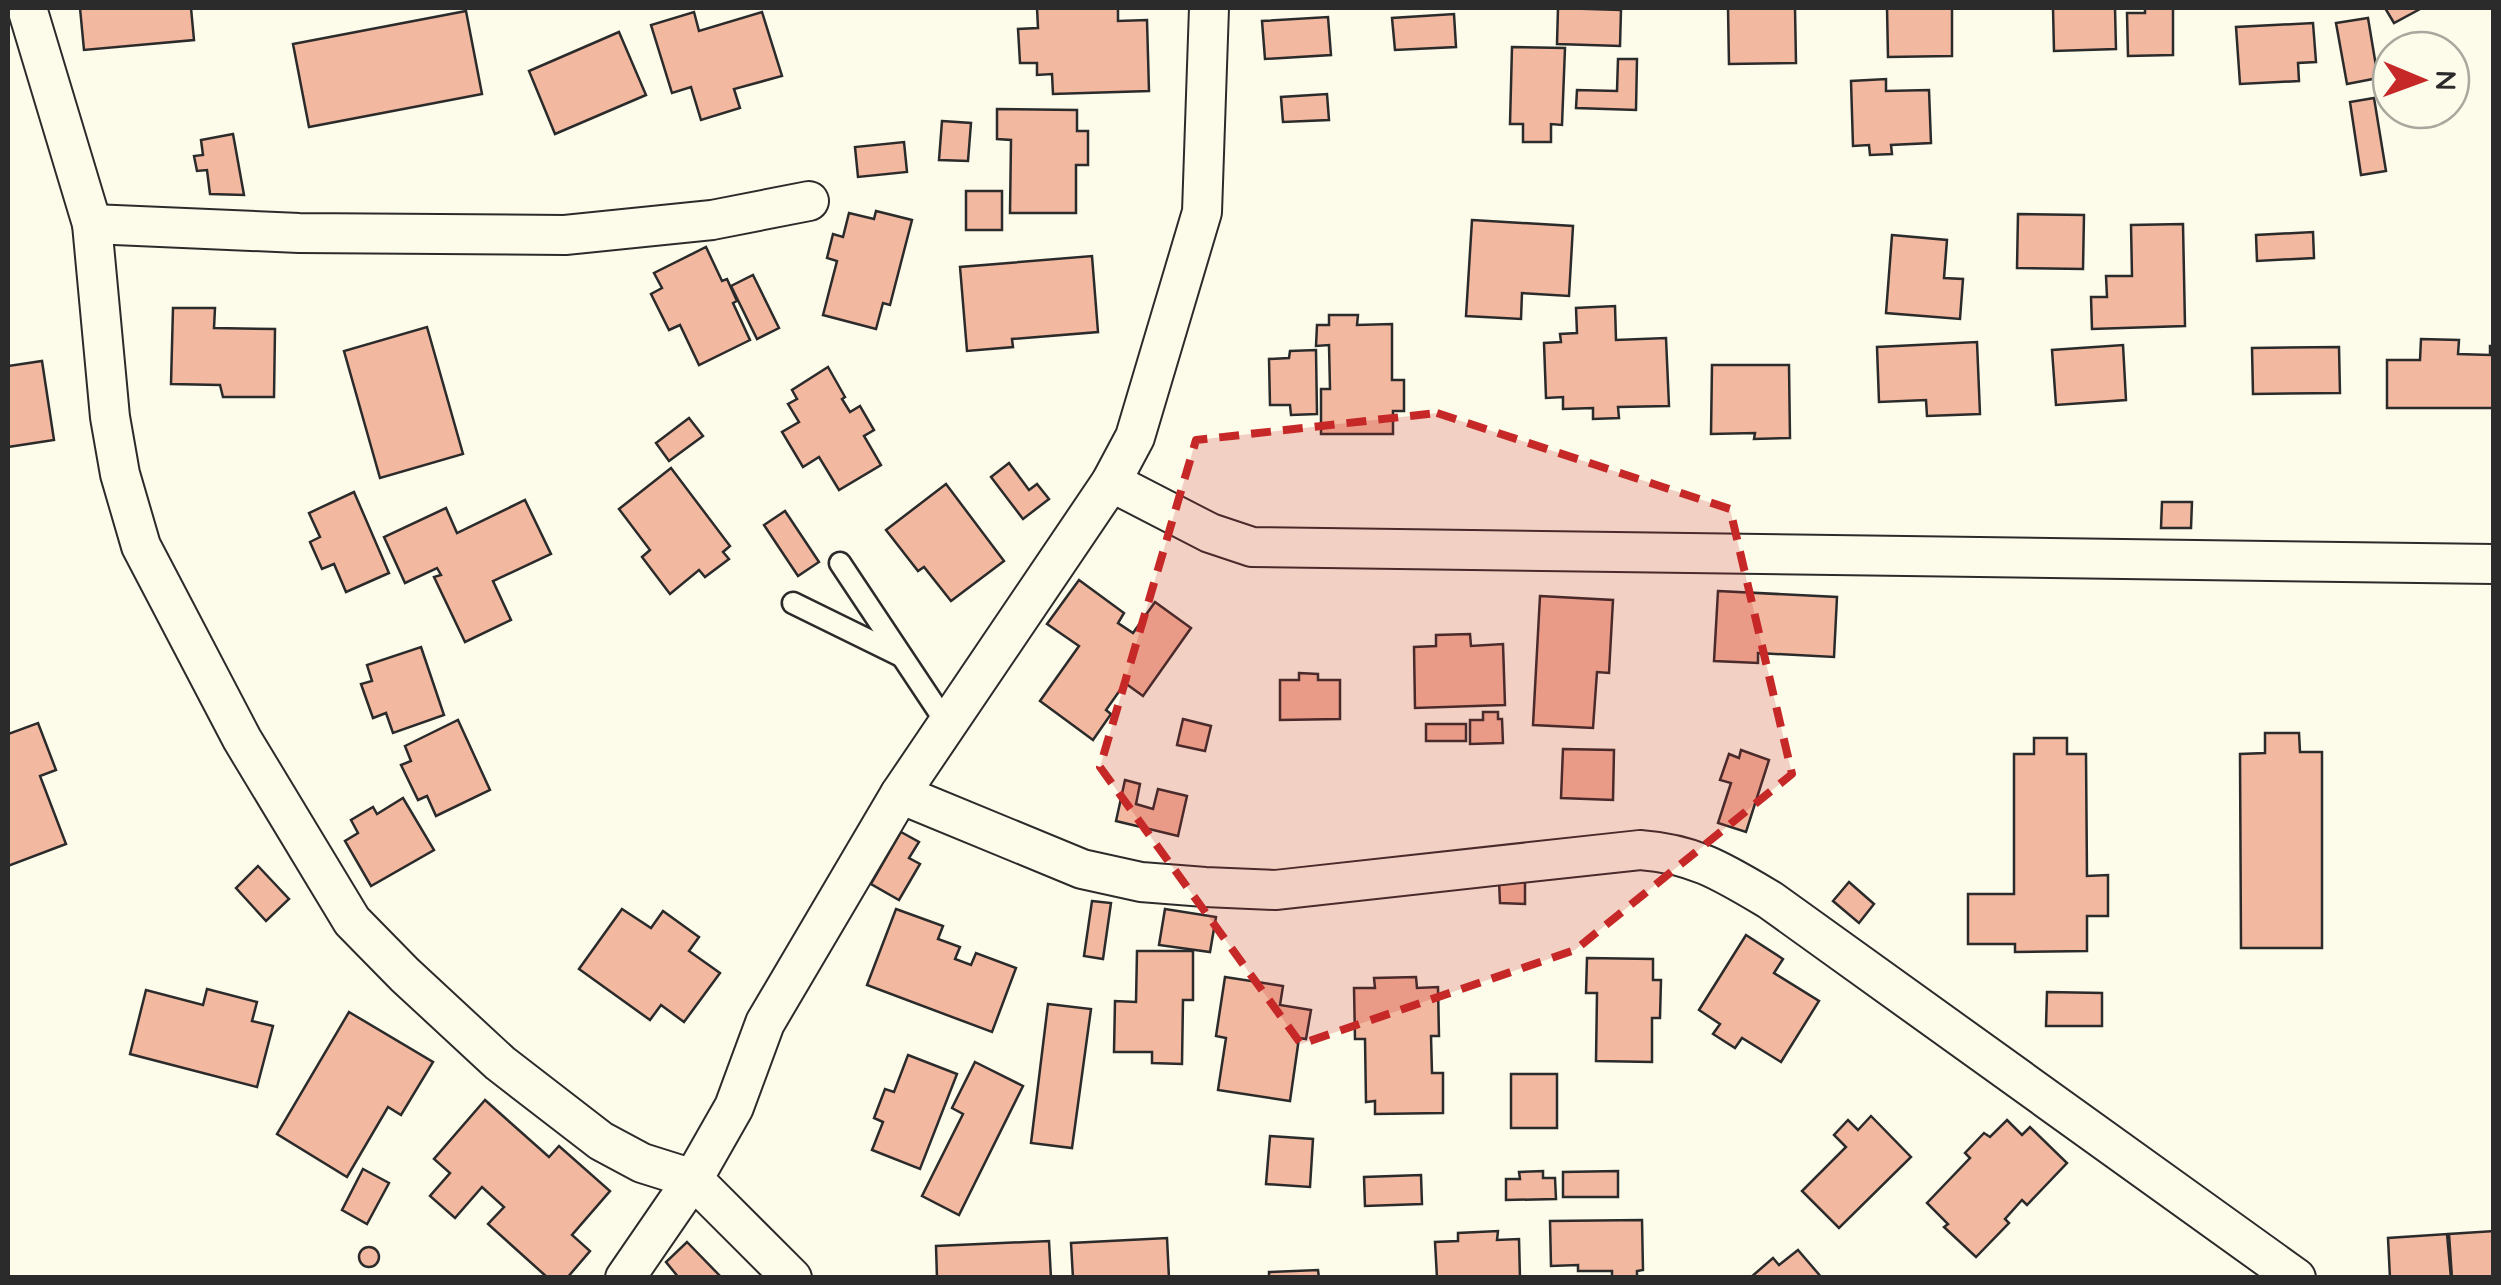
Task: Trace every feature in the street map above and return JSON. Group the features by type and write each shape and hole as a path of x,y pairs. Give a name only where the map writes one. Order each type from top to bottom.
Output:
{"street":[{"path":"27,8 92,224 110,418 120,474 141,546 242,739 352,921 500,1064 602,1141 642,1163 694,1179 792,1278"},
{"path":"625,1278 694,1179 734,1106 765,1024 900,794 1111,482 1135,437 1202,212 1208,8"},
{"path":"92,224 299,234 565,235 712,220 809,201"},
{"path":"1111,482 1210,533 1252,547 2494,564"},
{"path":"900,794 1082,869 1141,882 1275,890 1640,850 1676,853 1709,864 1770,900 2296,1278"}],"lane":[{"path":"840,563 947,724"},
{"path":"793,603 903,657"}],"highlighted area":[{"path":"1437,413 1730,509 1792,774 1575,950 1301,1044 1100,767 1196,440"}],"building":[{"path":"80,8 191,8 194,40 84,50"},
{"path":"1037,8 1118,8 1118,21 1147,20 1149,91 1053,94 1052,74 1037,75 1037,63 1020,63 1018,29 1038,28"},
{"path":"1558,8 1621,10 1620,46 1557,44"},
{"path":"1728,8 1795,8 1796,63 1729,64"},
{"path":"1887,8 1952,8 1952,56 1888,57"},
{"path":"2053,8 2115,8 2116,49 2054,51"},
{"path":"2145,8 2173,8 2173,55 2128,56 2127,13 2145,13"},
{"path":"2385,8 2422,8 2394,23"},
{"path":"466,11 482,94 309,127 293,44"},
{"path":"694,12 699,31 762,12 782,76 734,89 740,108 701,120 691,87 672,93 651,25"},
{"path":"1454,14 1456,47 1395,50 1392,18"},
{"path":"1328,17 1331,55 1265,59 1262,21"},
{"path":"2368,18 2371,79 2347,84 2336,23"},
{"path":"2313,23 2316,62 2298,63 2299,81 2240,84 2236,27"},
{"path":"619,32 646,95 555,134 529,71"},
{"path":"1512,47 1565,48 1562,125 1551,124 1551,142 1523,142 1523,124 1510,124"},
{"path":"1618,59 1637,59 1636,110 1576,108 1577,90 1617,91"},
{"path":"1886,79 1886,91 1929,90 1931,143 1891,145 1892,154 1870,155 1869,145 1853,146 1851,81"},
{"path":"1327,94 1329,120 1283,122 1281,97"},
{"path":"2371,98 2371,130 2379,130 2386,171 2361,175 2350,102"},
{"path":"997,109 1077,110 1077,131 1088,131 1088,165 1076,165 1076,213 1010,213 1011,140 997,139"},
{"path":"942,121 971,123 968,161 939,160"},
{"path":"233,134 244,195 210,194 207,170 197,171 194,156 203,155 201,140"},
{"path":"904,142 907,172 858,177 855,147"},
{"path":"966,191 1002,191 1002,230 966,230"},
{"path":"876,211 912,220 890,305 883,303 876,329 823,315 837,261 827,258 833,234 843,237 849,213 874,219"},
{"path":"2018,214 2084,215 2083,269 2017,268"},
{"path":"1472,220 1573,226 1569,296 1522,293 1521,319 1466,316"},
{"path":"2183,224 2185,326 2092,329 2091,297 2107,297 2106,276 2132,276 2131,225"},
{"path":"2313,232 2314,258 2257,261 2256,235"},
{"path":"1892,235 1947,240 1944,278 1963,279 1960,319 1886,313"},
{"path":"706,247 722,281 727,279 750,340 699,365 680,325 669,330 651,294 662,288 654,273"},
{"path":"1092,256 1098,332 1012,339 1013,347 967,351 960,267"},
{"path":"753,275 779,328 757,339 731,286"},
{"path":"1615,306 1616,340 1666,338 1669,406 1618,407 1619,418 1593,419 1593,408 1563,409 1563,397 1546,398 1544,343 1561,342 1560,334 1577,333 1576,308"},
{"path":"173,308 215,308 214,328 275,329 274,397 223,397 220,385 171,384"},
{"path":"1329,315 1358,315 1357,325 1392,324 1392,380 1404,380 1404,411 1393,411 1393,434 1321,434 1321,389 1330,389 1329,345 1316,346 1317,325 1329,325"},
{"path":"427,327 463,454 380,478 344,351"},
{"path":"2421,339 2459,340 2458,354 2490,355 2490,346 2494,346 2494,408 2387,408 2387,360 2420,360"},
{"path":"1977,342 1980,414 1927,416 1926,400 1879,402 1877,347"},
{"path":"2123,345 2126,400 2056,405 2052,350"},
{"path":"2339,347 2340,393 2253,394 2252,348"},
{"path":"1316,350 1317,414 1291,415 1290,405 1270,405 1269,359 1289,358 1290,351"},
{"path":"42,361 54,440 8,447 8,366"},
{"path":"1712,365 1789,365 1790,438 1754,439 1755,433 1711,434"},
{"path":"828,367 850,412 860,406 874,430 864,436 881,465 839,490 819,457 803,467 782,432 799,422 788,404 797,399 792,390"},
{"path":"689,418 703,436 669,461 656,443"},
{"path":"1009,463 1029,490 1037,484 1049,499 1023,519 991,477"},
{"path":"671,468 730,546 723,552 729,559 705,577 699,570 670,594 642,557 650,550 619,509"},
{"path":"946,484 1004,561 951,601 924,567 918,571 886,530"},
{"path":"354,492 389,573 346,592 334,564 322,569 310,542 320,537 309,513"},
{"path":"525,500 551,554 493,581 511,620 465,642 434,577 441,575 437,568 405,583 384,537 446,508 457,533"},
{"path":"2162,502 2192,502 2191,528 2161,528"},
{"path":"785,511 819,562 798,576 764,525"},
{"path":"1079,580 1124,613 1118,623 1133,633 1155,602 1191,628 1143,696 1125,683 1106,710 1111,714 1093,740 1040,701 1079,646 1047,624"},
{"path":"1718,591 1837,597 1834,657 1758,653 1758,663 1714,661"},
{"path":"1540,596 1613,600 1609,673 1597,672 1593,728 1533,725"},
{"path":"1470,634 1471,646 1503,644 1505,705 1415,708 1414,647 1436,646 1436,635"},
{"path":"421,647 444,715 393,733 386,713 373,718 361,684 372,681 367,665"},
{"path":"1299,673 1318,674 1318,680 1340,680 1340,719 1280,720 1280,680 1299,680"},
{"path":"1483,712 1498,712 1503,743 1470,744 1470,720 1483,720"},
{"path":"1183,719 1211,726 1205,751 1177,745"},
{"path":"458,720 490,790 436,816 427,796 418,800 401,765 411,761 405,746"},
{"path":"38,723 56,770 40,776 66,844 8,866 8,734"},
{"path":"1426,724 1466,724 1466,741 1426,741"},
{"path":"2265,733 2299,733 2300,752 2322,752 2322,948 2241,948 2240,754 2265,753"},
{"path":"2034,738 2067,738 2067,754 2086,754 2087,876 2108,875 2108,916 2087,916 2087,951 2015,952 2015,944 1968,944 1968,894 2014,894 2014,754 2034,754"},
{"path":"1563,749 1614,750 1613,800 1561,798"},
{"path":"1741,750 1769,760 1746,832 1718,823 1731,783 1720,780 1729,754 1739,758"},
{"path":"1125,780 1140,784 1136,804 1153,809 1158,789 1187,796 1178,836 1116,821"},
{"path":"403,798 434,850 371,886 345,841 358,833 351,820 373,807 377,814"},
{"path":"901,832 919,842 909,858 920,864 899,900 871,884"},
{"path":"258,866 289,899 266,921 236,888"},
{"path":"1499,881 1525,881 1525,904 1500,903"},
{"path":"1849,882 1874,904 1859,923 1833,901"},
{"path":"1092,901 1111,903 1103,959 1084,956"},
{"path":"622,909 651,928 663,911 699,937 689,951 720,973 684,1022 661,1005 650,1020 579,969"},
{"path":"896,909 943,926 938,939 960,947 955,959 971,965 976,953 1016,968 992,1032 867,985"},
{"path":"1165,909 1216,917 1210,952 1159,945"},
{"path":"1746,935 1783,959 1774,973 1819,1001 1781,1062 1742,1038 1735,1048 1713,1034 1720,1024 1699,1010"},
{"path":"1137,951 1193,951 1193,1000 1183,1000 1182,1064 1152,1063 1152,1052 1114,1052 1115,1001 1136,1002"},
{"path":"1587,958 1653,959 1653,980 1661,980 1660,1018 1652,1018 1652,1062 1596,1061 1597,993 1586,993"},
{"path":"1225,977 1283,986 1280,1005 1311,1010 1306,1039 1299,1038 1290,1101 1218,1090 1226,1038 1216,1036"},
{"path":"1416,977 1417,988 1438,987 1439,1036 1431,1036 1432,1073 1443,1073 1443,1113 1375,1114 1375,1101 1366,1102 1365,1039 1355,1039 1354,988 1375,988 1374,978"},
{"path":"207,989 257,1002 252,1021 273,1026 257,1087 130,1054 146,990 203,1005"},
{"path":"2047,992 2102,993 2102,1026 2046,1026"},
{"path":"1048,1004 1091,1009 1072,1148 1031,1143"},
{"path":"349,1012 433,1062 401,1115 388,1107 347,1177 277,1134"},
{"path":"908,1055 957,1074 920,1169 872,1150 883,1122 874,1118 885,1089 894,1092"},
{"path":"975,1062 1023,1086 959,1215 922,1196 963,1114 952,1108"},
{"path":"1511,1074 1557,1074 1557,1128 1511,1128"},
{"path":"485,1100 549,1157 559,1146 610,1191 572,1235 590,1251 567,1278 548,1278 488,1224 504,1207 482,1187 455,1218 430,1196 450,1173 434,1159"},
{"path":"1871,1116 1911,1157 1839,1228 1802,1191 1846,1147 1834,1135 1848,1120 1858,1130"},
{"path":"2007,1120 2022,1135 2030,1127 2067,1163 2027,1205 2022,1200 2005,1219 2009,1223 1976,1257 1944,1227 1948,1224 1927,1203 1970,1158 1965,1153 1984,1133 1990,1137"},
{"path":"1270,1136 1313,1139 1310,1187 1266,1184"},
{"path":"363,1169 389,1183 367,1224 342,1210"},
{"path":"1543,1171 1543,1178 1555,1178 1556,1199 1506,1200 1506,1179 1520,1179 1519,1172"},
{"path":"1618,1171 1618,1197 1563,1197 1563,1172"},
{"path":"1421,1175 1422,1204 1365,1206 1364,1177"},
{"path":"1642,1220 1643,1270 1637,1271 1637,1278 1612,1278 1612,1271 1578,1271 1578,1265 1551,1266 1550,1221"},
{"path":"1498,1231 1497,1240 1519,1239 1520,1278 1437,1278 1435,1242 1458,1241 1458,1233"},
{"path":"2494,1231 2494,1278 2452,1278 2449,1234"},
{"path":"2447,1234 2451,1278 2390,1278 2388,1238"},
{"path":"1167,1238 1169,1278 1073,1278 1071,1243"},
{"path":"1049,1241 1051,1278 937,1278 936,1246"},
{"path":"687,1242 722,1278 679,1278 666,1262"},
{"path":"365,1247 373,1247 379,1257 373,1267 365,1267 359,1261 359,1253"},
{"path":"1798,1250 1822,1278 1750,1278 1773,1258 1779,1265"},
{"path":"1318,1270 1319,1278 1269,1278 1269,1272"}]}
